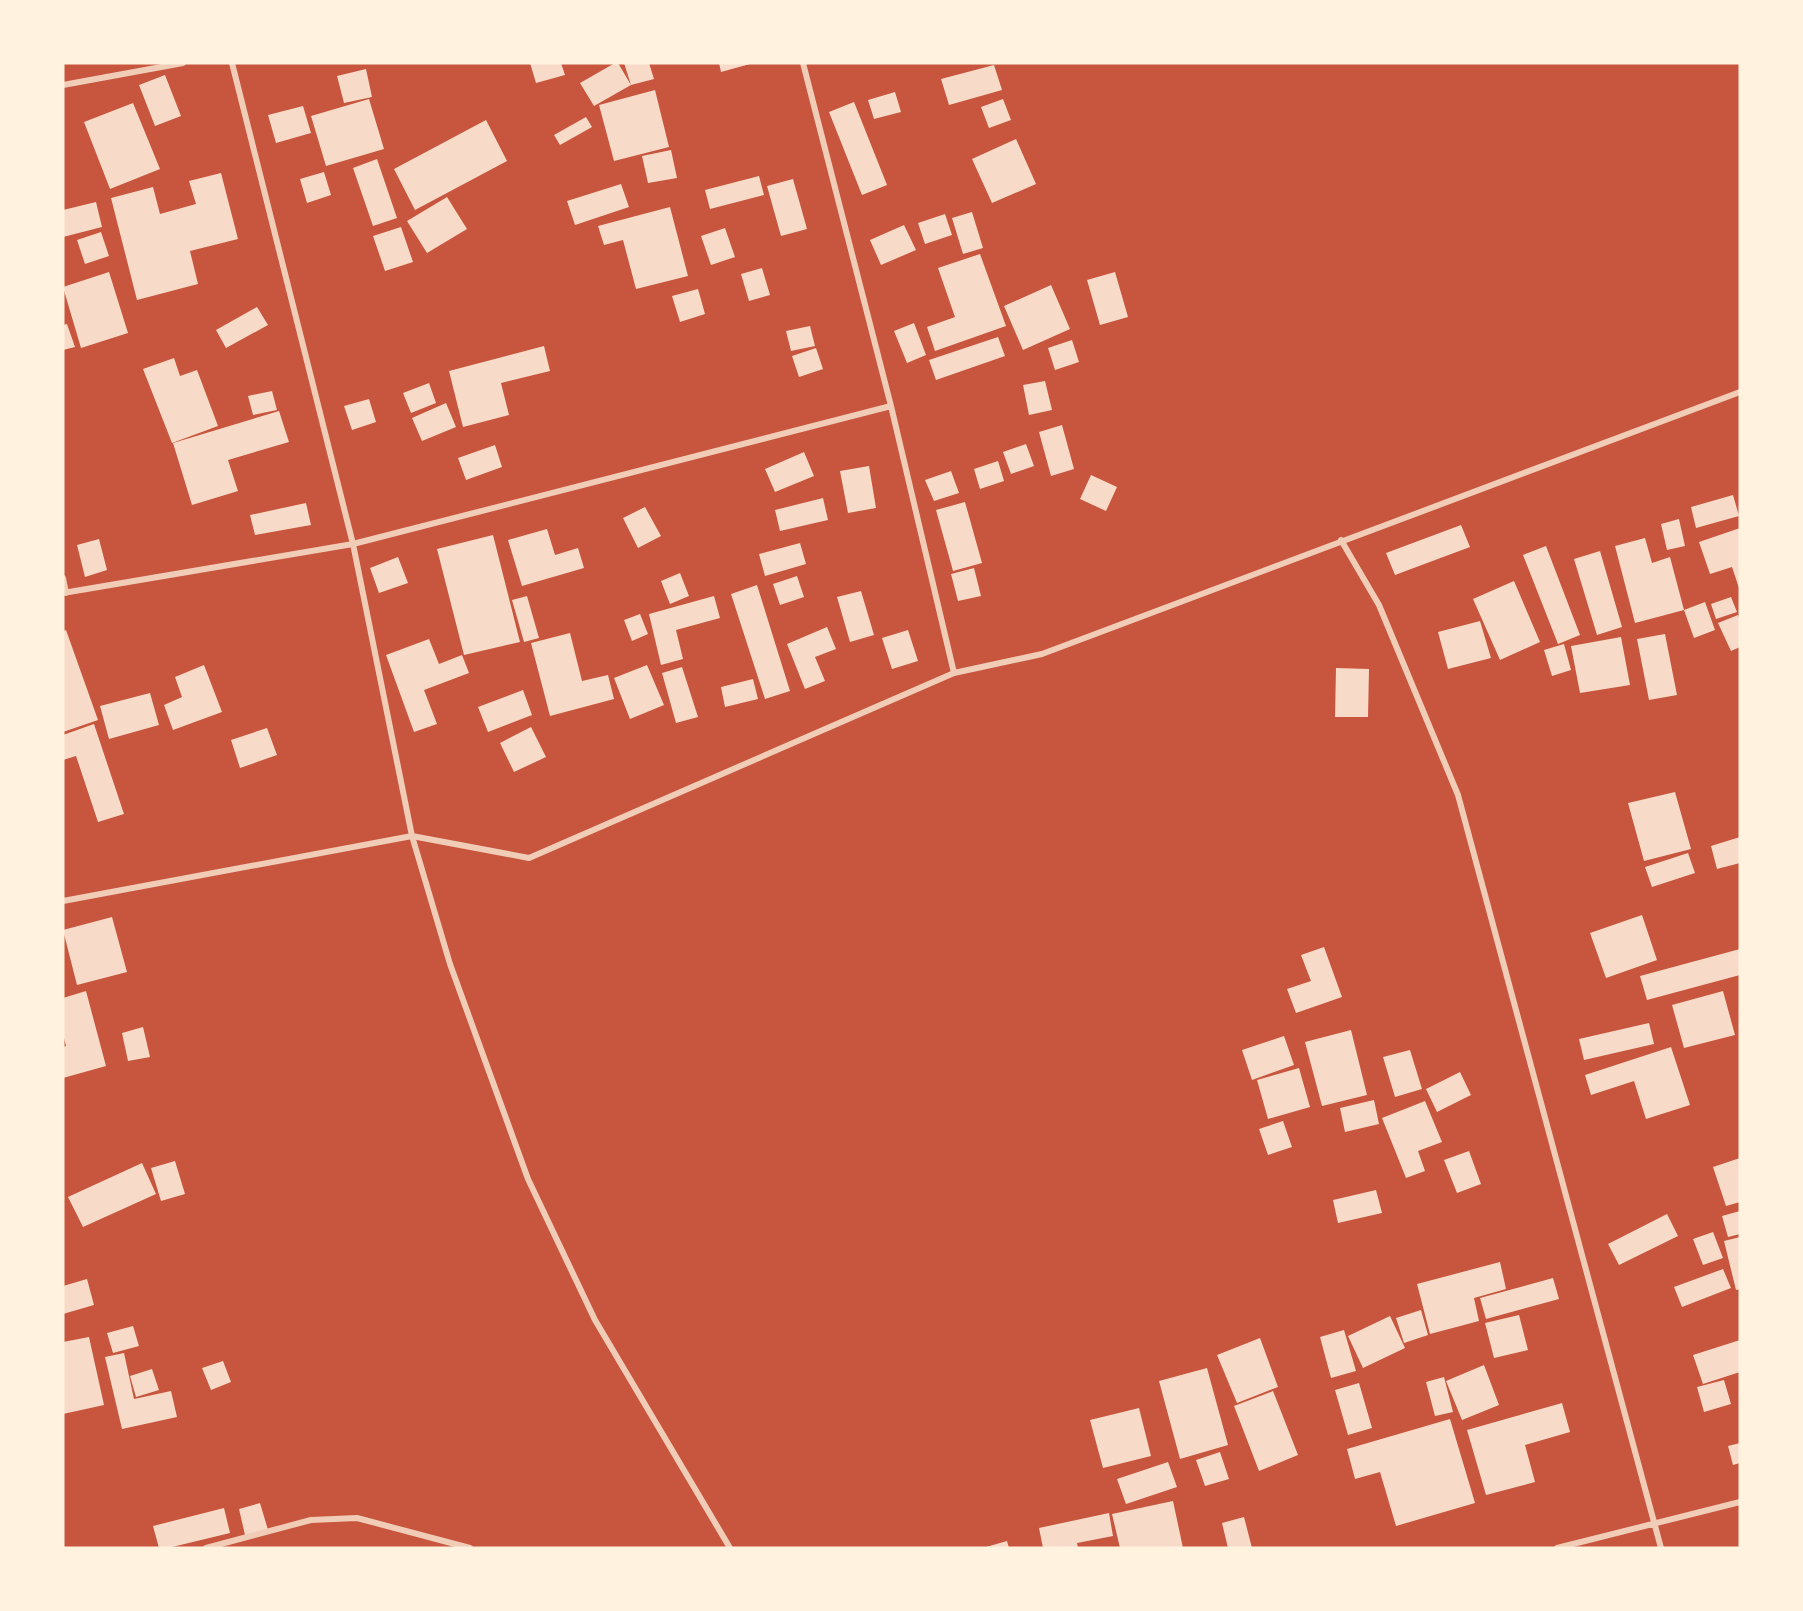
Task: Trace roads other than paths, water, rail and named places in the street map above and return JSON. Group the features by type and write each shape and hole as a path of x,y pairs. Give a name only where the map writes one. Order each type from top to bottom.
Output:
{"street":[{"path":"63,85 183,63"},
{"path":"232,63 353,544 412,836 450,964 528,1179 595,1320 729,1548"},
{"path":"803,63 891,406 954,673"},
{"path":"63,901 412,836 529,858 954,673 1042,654 1740,392"},
{"path":"63,578 65,593 353,544 891,406"},
{"path":"1341,540 1379,605 1458,795 1661,1548"},
{"path":"1557,1548 1740,1502"},
{"path":"206,1548 311,1520 357,1518 470,1548"}]}
